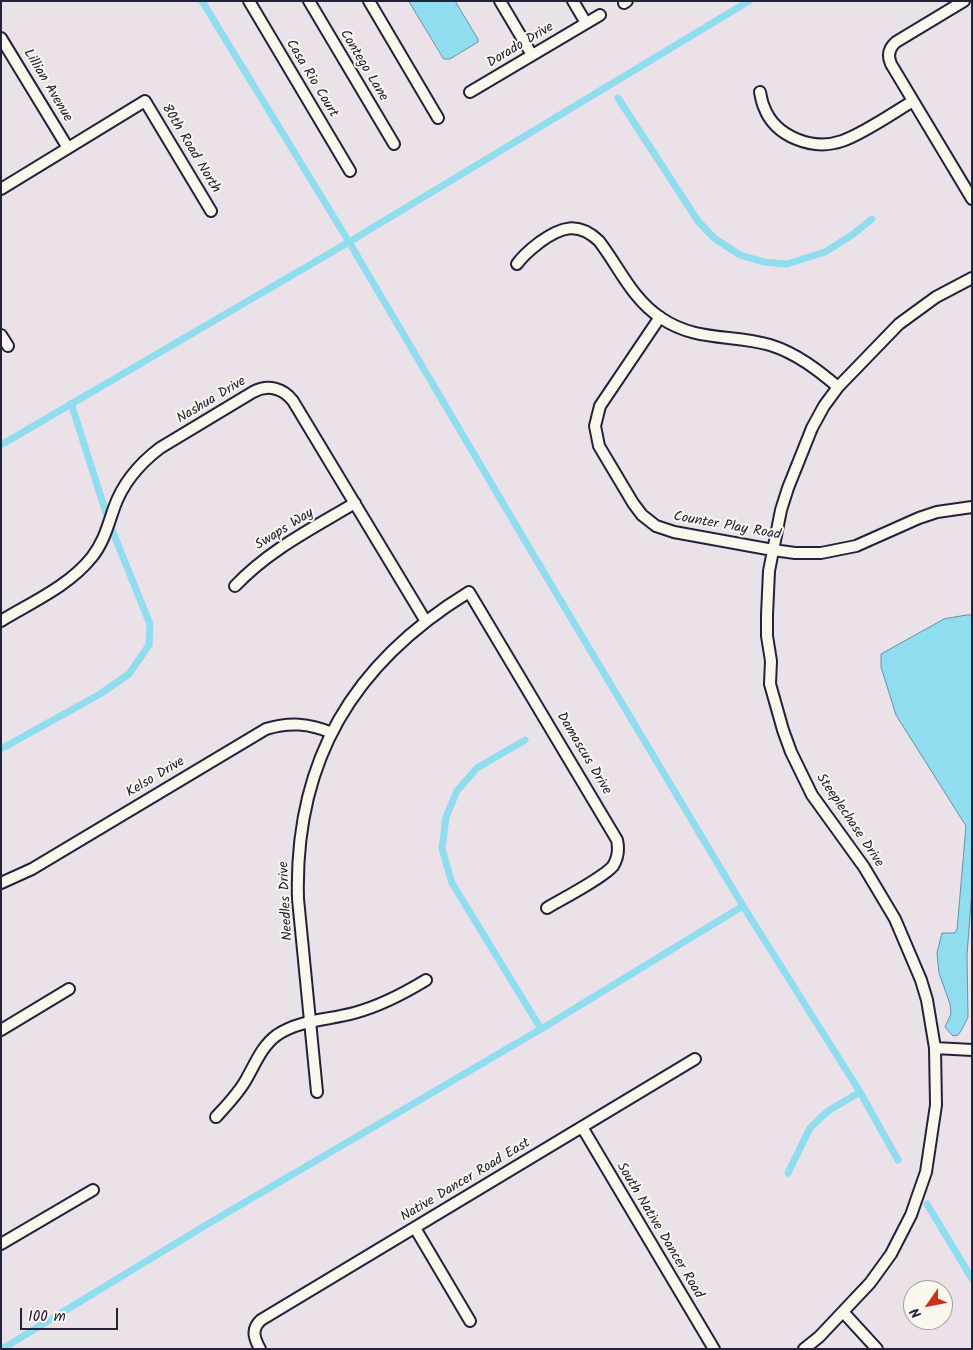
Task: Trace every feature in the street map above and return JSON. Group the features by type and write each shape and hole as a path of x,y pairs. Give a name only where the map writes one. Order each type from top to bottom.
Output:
{"street":[{"name":"Casa Rio Court","path":"249,1 350,171"},
{"name":"Contego Lane","path":"309,1 394,144"},
{"path":"369,1 438,118"},
{"path":"500,1 532,55"},
{"path":"573,1 586,23"},
{"path":"964,1 896,42 890,49 889,54 891,64 972,199"},
{"name":"Dorado Drive","path":"470,92 600,15"},
{"name":"Lillian Avenue","path":"1,38 68,148"},
{"path":"760,92 764,108 770,118 784,132 798,140 822,144 832,144 851,138 913,101"},
{"name":"80th Road North","path":"68,148 145,101 211,211"},
{"path":"1,189 68,148"},
{"path":"517,264 524,254 556,232 569,228 583,230 599,241 632,290 648,308 660,317 673,325 696,334 754,342 784,350 806,363 838,387"},
{"name":"Steeplechase Drive","path":"804,1349 844,1313 875,1277 891,1254 908,1221 926,1172 936,1105 935,1048 927,1000 914,961 898,927 864,867 812,795 791,752 783,730 770,684 771,661 767,636 769,571 782,510 799,460 812,428 824,406 838,387 899,324 936,297 972,278"},
{"name":"Counter Play Road","path":"660,317 599,408 595,426 599,446 633,503 642,515 656,526 674,532 773,550 811,554 832,552 856,546 919,518 946,510 972,507"},
{"path":"1,334 8,346"},
{"name":"Nashua Drive","path":"1,621 64,583 83,567 100,545 107,532 120,494 127,481 148,456 257,390 267,387 277,389 290,397 425,620"},
{"name":"Swaps Way","path":"235,586 274,551 354,503"},
{"name":"Needles Drive","path":"317,1092 298,899 298,855 303,818 310,789 332,733 366,679 392,650 425,620 469,592"},
{"name":"Damascus Drive","path":"469,592 618,840 619,850 612,868 547,908"},
{"name":"Kelso Drive","path":"1,883 32,869 266,729 300,724 332,733"},
{"path":"216,1117 239,1091 269,1042 286,1030 368,1009 404,993 426,980"},
{"path":"1,1030 69,989"},
{"path":"935,1048 972,1050"},
{"name":"Native Dancer Road East","path":"260,1349 254,1339 254,1329 262,1320 695,1059"},
{"name":"South Native Dancer Road","path":"582,1127 714,1349"},
{"path":"1,1244 93,1190"},
{"path":"414,1228 470,1321"},
{"path":"844,1313 877,1349"}],"water":[{"path":"409,1 455,1 478,42 450,59 444,59"},
{"path":"972,615 972,890 967,955 968,1017 958,1035 953,1036 945,1027 951,1014 950,1004 939,973 937,953 942,933 954,933 957,930 966,826 896,715 881,667 881,654 944,619"}],"waterway":[{"path":"202,1 349,242 743,906 860,1092 898,1160"},
{"path":"1,445 349,242 749,1"},
{"path":"618,98 698,221 714,238 740,255 764,262 787,264 825,252 852,235 872,219"},
{"path":"71,403 107,516"},
{"path":"1,749 100,694 129,674 149,645 150,624 112,530"},
{"path":"525,740 477,768 457,791 446,817 442,849 452,883 541,1029"},
{"path":"2,1349 206,1225 541,1029 743,906"},
{"path":"788,1173 810,1128 828,1111 860,1092"},
{"path":"927,1204 972,1279"}]}
